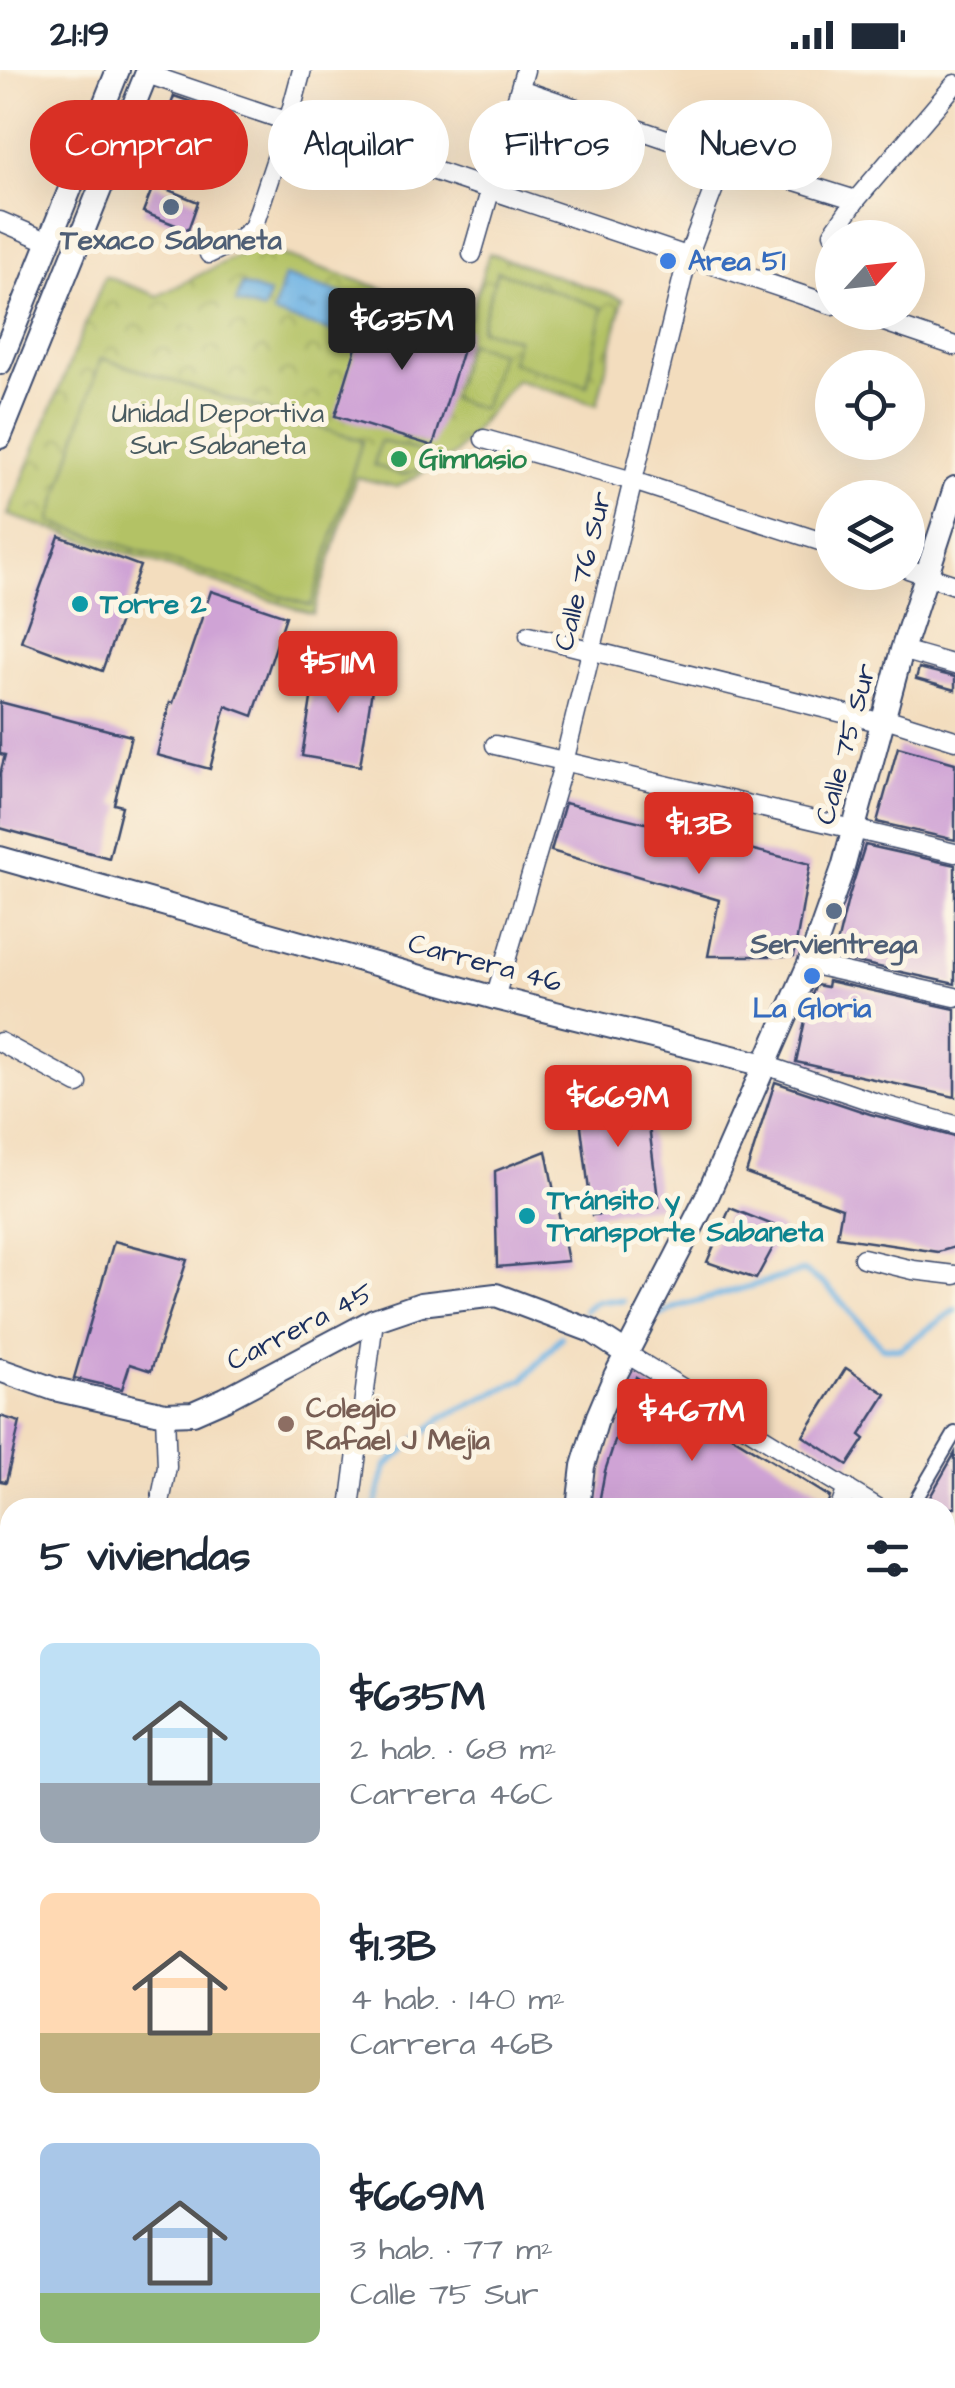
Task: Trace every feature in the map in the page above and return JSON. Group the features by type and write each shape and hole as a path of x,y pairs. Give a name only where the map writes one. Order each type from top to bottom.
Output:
{"street":[{"path":"0,363 118,70"},
{"path":"294,100 302,70"},
{"path":"517,100 525,70"},
{"path":"0,437 148,72 268,115"},
{"path":"841,220 955,84"},
{"path":"520,90 665,139"},
{"path":"210,254 254,228 268,184"},
{"path":"472,254 492,190 815,299"},
{"name":"Calle 76 Sur","path":"495,998 564,762 688,256 713,190"},
{"path":"824,190 856,200"},
{"path":"0,221 49,242"},
{"path":"908,330 955,346"},
{"path":"484,439 633,481 815,540"},
{"name":"Calle 75 Sur","path":"925,554 955,488"},
{"path":"925,575 955,585"},
{"name":"Calle 75 Sur","path":"579,1498 583,1466 598,1416 706,1199 809,964 854,830 902,650 914,590"},
{"path":"529,635 955,740"},
{"path":"902,650 955,665"},
{"path":"494,745 955,853"},
{"name":"Carrera 46","path":"0,858 495,998 765,1066 955,1125"},
{"path":"809,964 955,998"},
{"path":"0,1042 78,1084"},
{"path":"863,1258 955,1275"},
{"name":"Carrera 45","path":"0,1370 54,1389 165,1414 192,1413 374,1320 421,1304 496,1295 592,1330 862,1498"},
{"path":"351,1498 374,1320"},
{"path":"161,1498 167,1467 165,1414"},
{"path":"917,1498 955,1433"},
{"path":"844,1498 847,1488"}],"green space":[{"name":"Unidad Deportiva Sur Sabaneta","path":"256,246 469,318 489,253 623,299 597,405 516,380 454,455 397,487 356,477 313,614 8,515 105,276 158,296"},
{"path":"497,271 603,308 587,386 511,362 517,339 480,329"},
{"path":"467,343 500,352 483,409 451,399"},
{"path":"101,358 362,441 311,606 50,522"},
{"name":"Gimnasio","path":"380,441 424,452 418,470 401,475 374,465"}],"water":[{"path":"284,276 352,297 341,334 273,314"},
{"path":"242,285 269,294 264,311 236,303"}],"building":[{"name":"Texaco Sabaneta","path":"152,190 169,190 198,202 188,230 143,212"},
{"path":"371,299 469,330 433,446 335,416"},
{"name":"Torre 2","path":"59,536 140,566 102,671 21,641"},
{"path":"211,591 286,616 253,716 226,706 210,769 157,755 170,702 173,703"},
{"path":"316,667 374,677 360,766 302,756"},
{"path":"919,668 955,677 955,690 916,679"},
{"path":"0,702 131,736 114,804 122,806 109,858 0,828 0,774 5,755 0,754"},
{"path":"898,747 955,763 955,840 877,822"},
{"path":"565,803 810,864 794,956 708,956 719,900 551,851"},
{"path":"865,845 955,865 955,984 834,957"},
{"path":"828,981 955,1009 955,1097 796,1062 809,1002 816,985 827,987"},
{"path":"775,1082 955,1137 955,1247 938,1252 837,1237 842,1208 746,1173"},
{"path":"644,1086 659,1207 592,1215 577,1094"},
{"name":"Tránsito y Transporte Sabaneta","path":"546,1151 568,1261 497,1267 495,1171"},
{"path":"730,1208 783,1229 756,1279 707,1262"},
{"path":"114,1241 187,1260 151,1371 130,1364 122,1389 74,1378"},
{"path":"846,1368 886,1394 860,1435 865,1439 848,1465 803,1436"},
{"path":"636,1377 830,1497 600,1498"},
{"path":"0,1416 20,1422 6,1482 0,1481"},
{"path":"955,1453 955,1498 930,1498"}],"waterway":[{"path":"660,1315 804,1271 827,1286 882,1347 900,1349 955,1310"},
{"path":"585,1310 597,1302 623,1301"},
{"path":"378,1498 386,1466 443,1417 524,1379 561,1337"}],"place":[{"name":"Texaco Sabaneta","path":"171,207"},
{"name":"Area 51","path":"668,261"},
{"name":"Gimnasio","path":"399,459"},
{"name":"Torre 2","path":"80,604"},
{"name":"Servientrega","path":"834,911"},
{"name":"La Gloria","path":"812,976"},
{"name":"Tránsito y Transporte Sabaneta","path":"527,1216"},
{"name":"Colegio Rafael J Mejia","path":"286,1424"}]}
